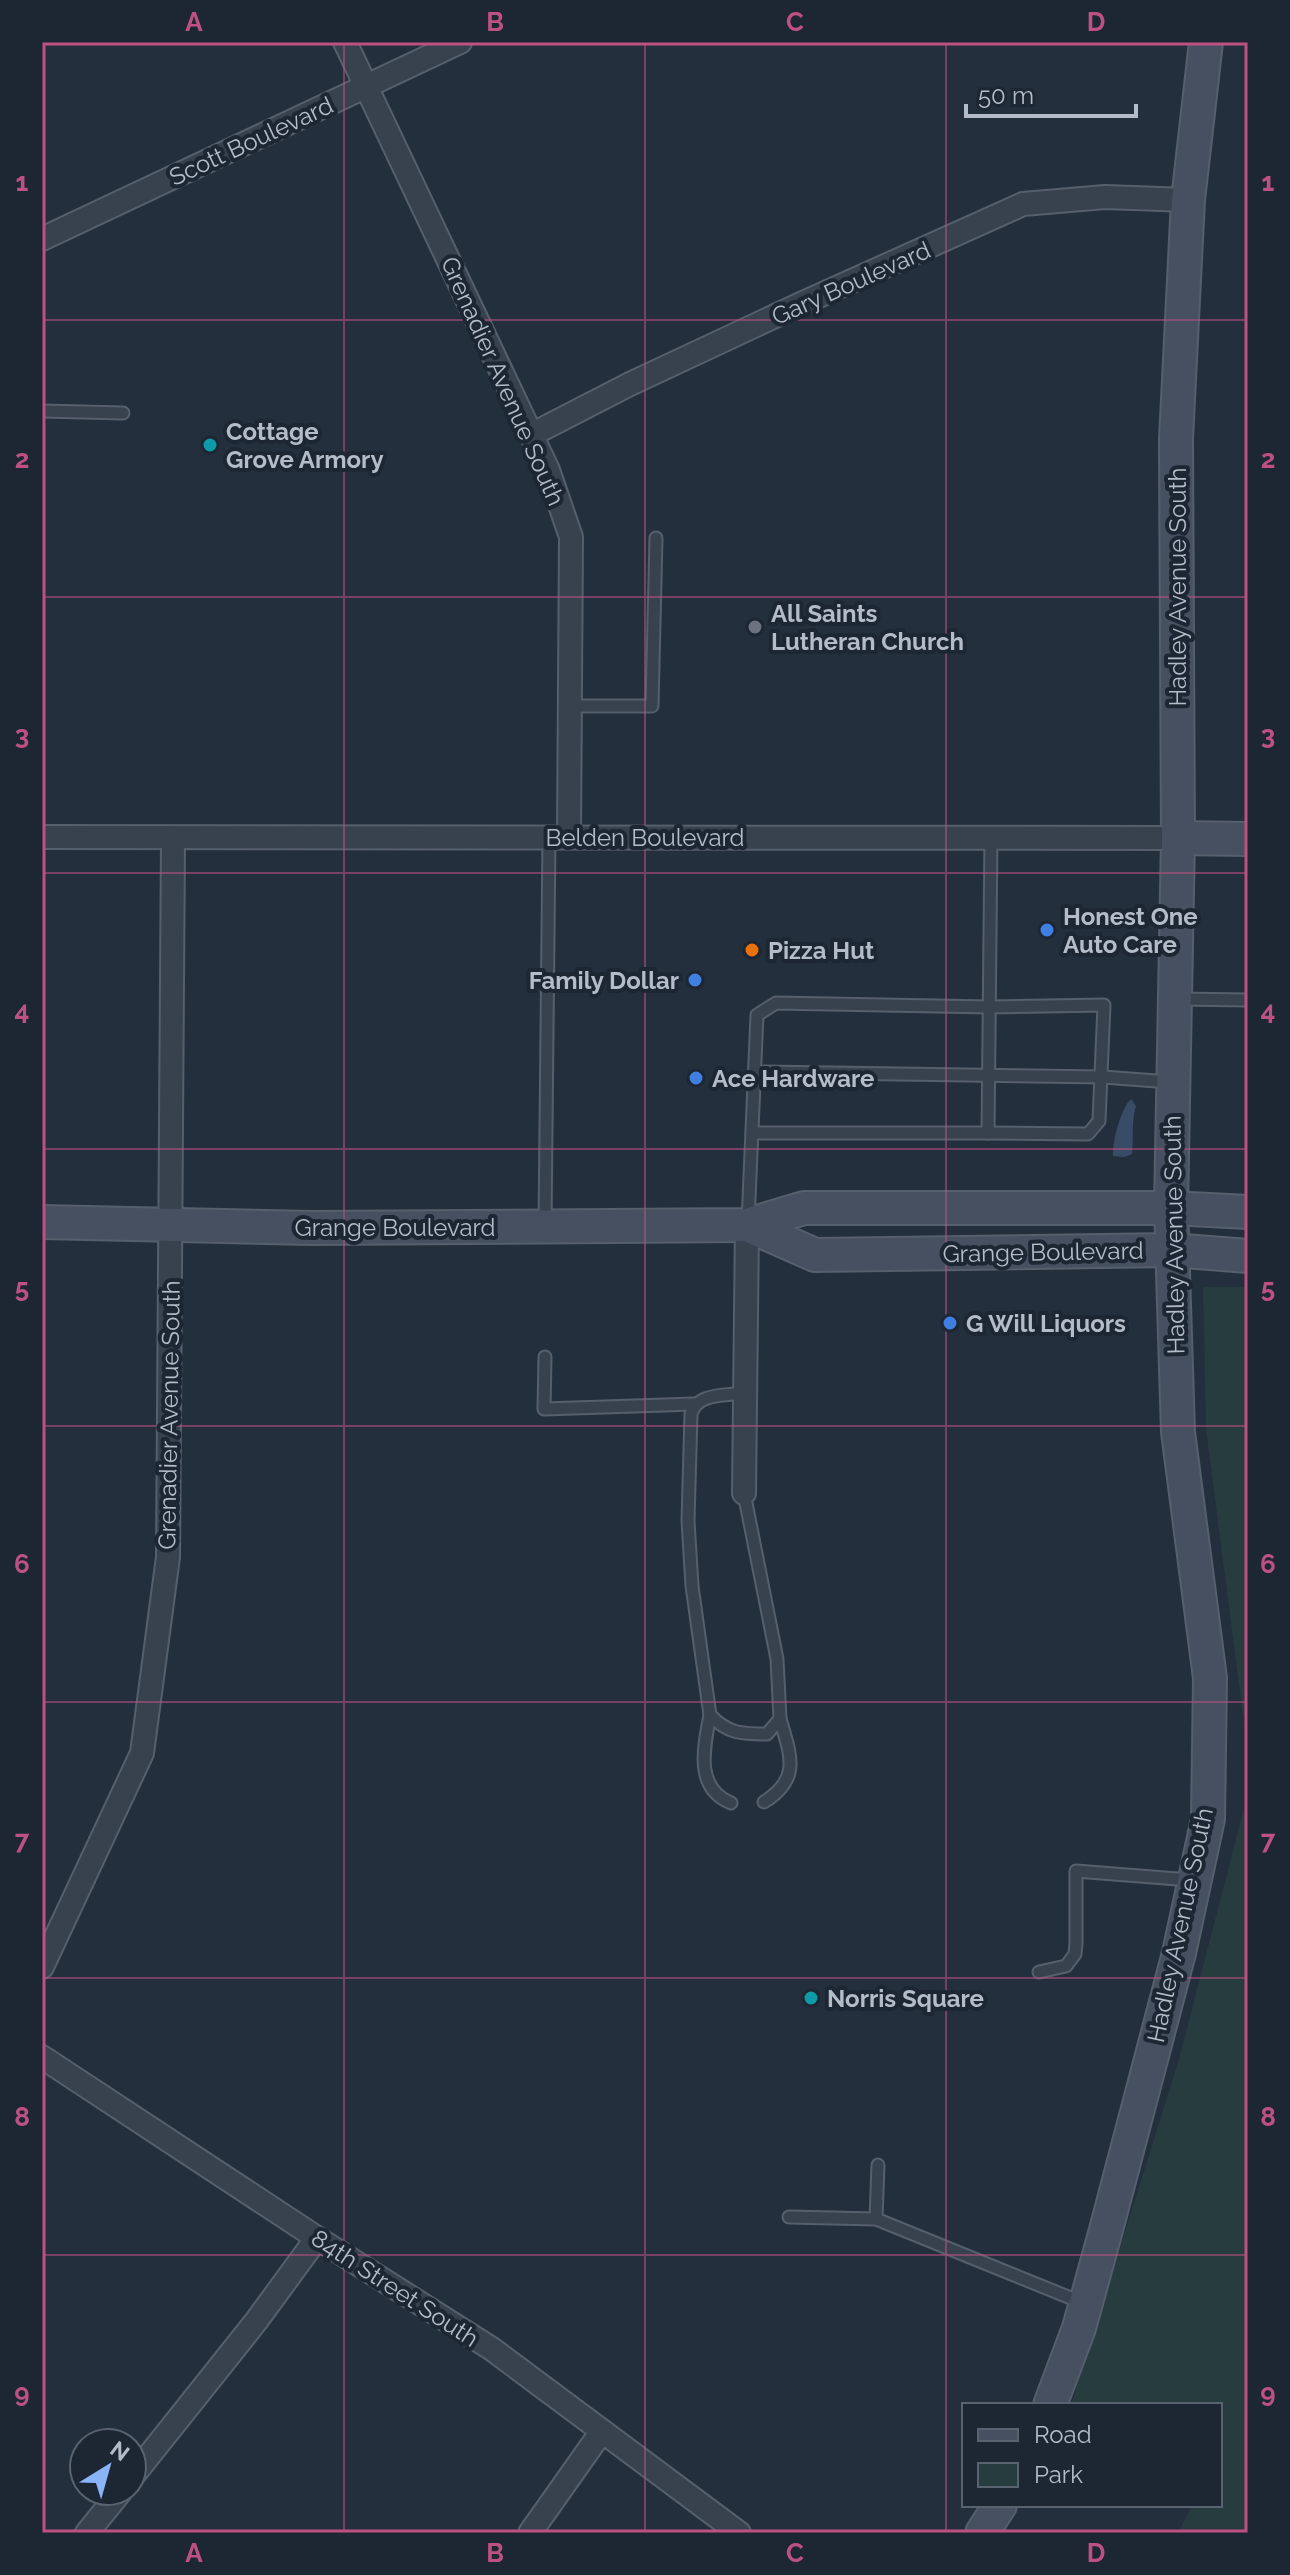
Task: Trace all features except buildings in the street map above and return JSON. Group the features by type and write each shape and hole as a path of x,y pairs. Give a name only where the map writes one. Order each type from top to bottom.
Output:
{"street":[{"name":"Grenadier Avenue South","path":"345,42 548,470 571,537 569,706 559,836"},
{"name":"Scott Boulevard","path":"42,239 460,42"},
{"name":"Hadley Avenue South","path":"1051,2403 1086,2304 1176,1968 1208,1819 1210,1678 1178,1432 1171,1250 1178,838 1176,439 1188,200 1206,42"},
{"name":"Gary Boulevard","path":"531,435 630,384 1023,204 1105,197 1188,200"},
{"name":"Belden Boulevard","path":"42,837 1248,839"},
{"name":"Grenadier Avenue South","path":"42,1967 142,1753 168,1557 173,838"},
{"name":"Grange Boulevard","path":"42,1222 312,1228 747,1225 804,1208 1171,1208 1248,1212"},
{"name":"Grange Boulevard","path":"747,1225 815,1255 1171,1250 1248,1256"},
{"path":"744,1493 747,1225"},
{"name":"84th Street South","path":"42,2057 492,2349 739,2533"},
{"path":"148,2457 257,2320 317,2238"},
{"path":"530,2533 602,2431"},
{"path":"87,2533 108,2507"},
{"path":"982,2533 999,2507"}],"lane":[{"path":"42,411 123,413"},
{"path":"569,706 652,706 656,538"},
{"path":"545,1226 559,836"},
{"path":"988,1133 991,837"},
{"path":"1175,999 1248,1000"},
{"path":"747,1225 757,1015 776,1003 990,1007 1104,1005 1099,1121 1088,1134 753,1133"},
{"path":"755,1072 1103,1077 1173,1083"},
{"path":"545,1357 544,1409 694,1404 701,1399 743,1393"},
{"path":"694,1404 691,1414 688,1521 692,1586 710,1715 703,1754 710,1787 720,1798 731,1803"},
{"path":"744,1493 777,1659 780,1719 790,1760 788,1780 780,1792 764,1802"},
{"path":"710,1715 722,1728 738,1734 767,1734 780,1719"},
{"path":"1039,1972 1066,1966 1075,1954 1076,1871 1195,1880"},
{"path":"876,2219 878,2165"},
{"path":"789,2217 876,2219 1086,2304"}],"green space":[{"path":"1203,1287 1248,1287 1248,1754 1206,1429"},
{"path":"1248,1793 1248,2533 1178,2533 1191,2507 1222,2507 1222,2403 1072,2402 1179,2059"}],"water":[{"path":"1131,1099 1136,1106 1132,1154 1113,1156 1118,1126"}],"place":[{"name":"Cottage Grove Armory","path":"210,445"},
{"name":"All Saints Lutheran Church","path":"755,627"},
{"name":"Honest One Auto Care","path":"1047,930"},
{"name":"Pizza Hut","path":"752,950"},
{"name":"Family Dollar","path":"695,980"},
{"name":"Ace Hardware","path":"696,1078"},
{"name":"G Will Liquors","path":"950,1323"},
{"name":"Norris Square","path":"811,1998"}]}
